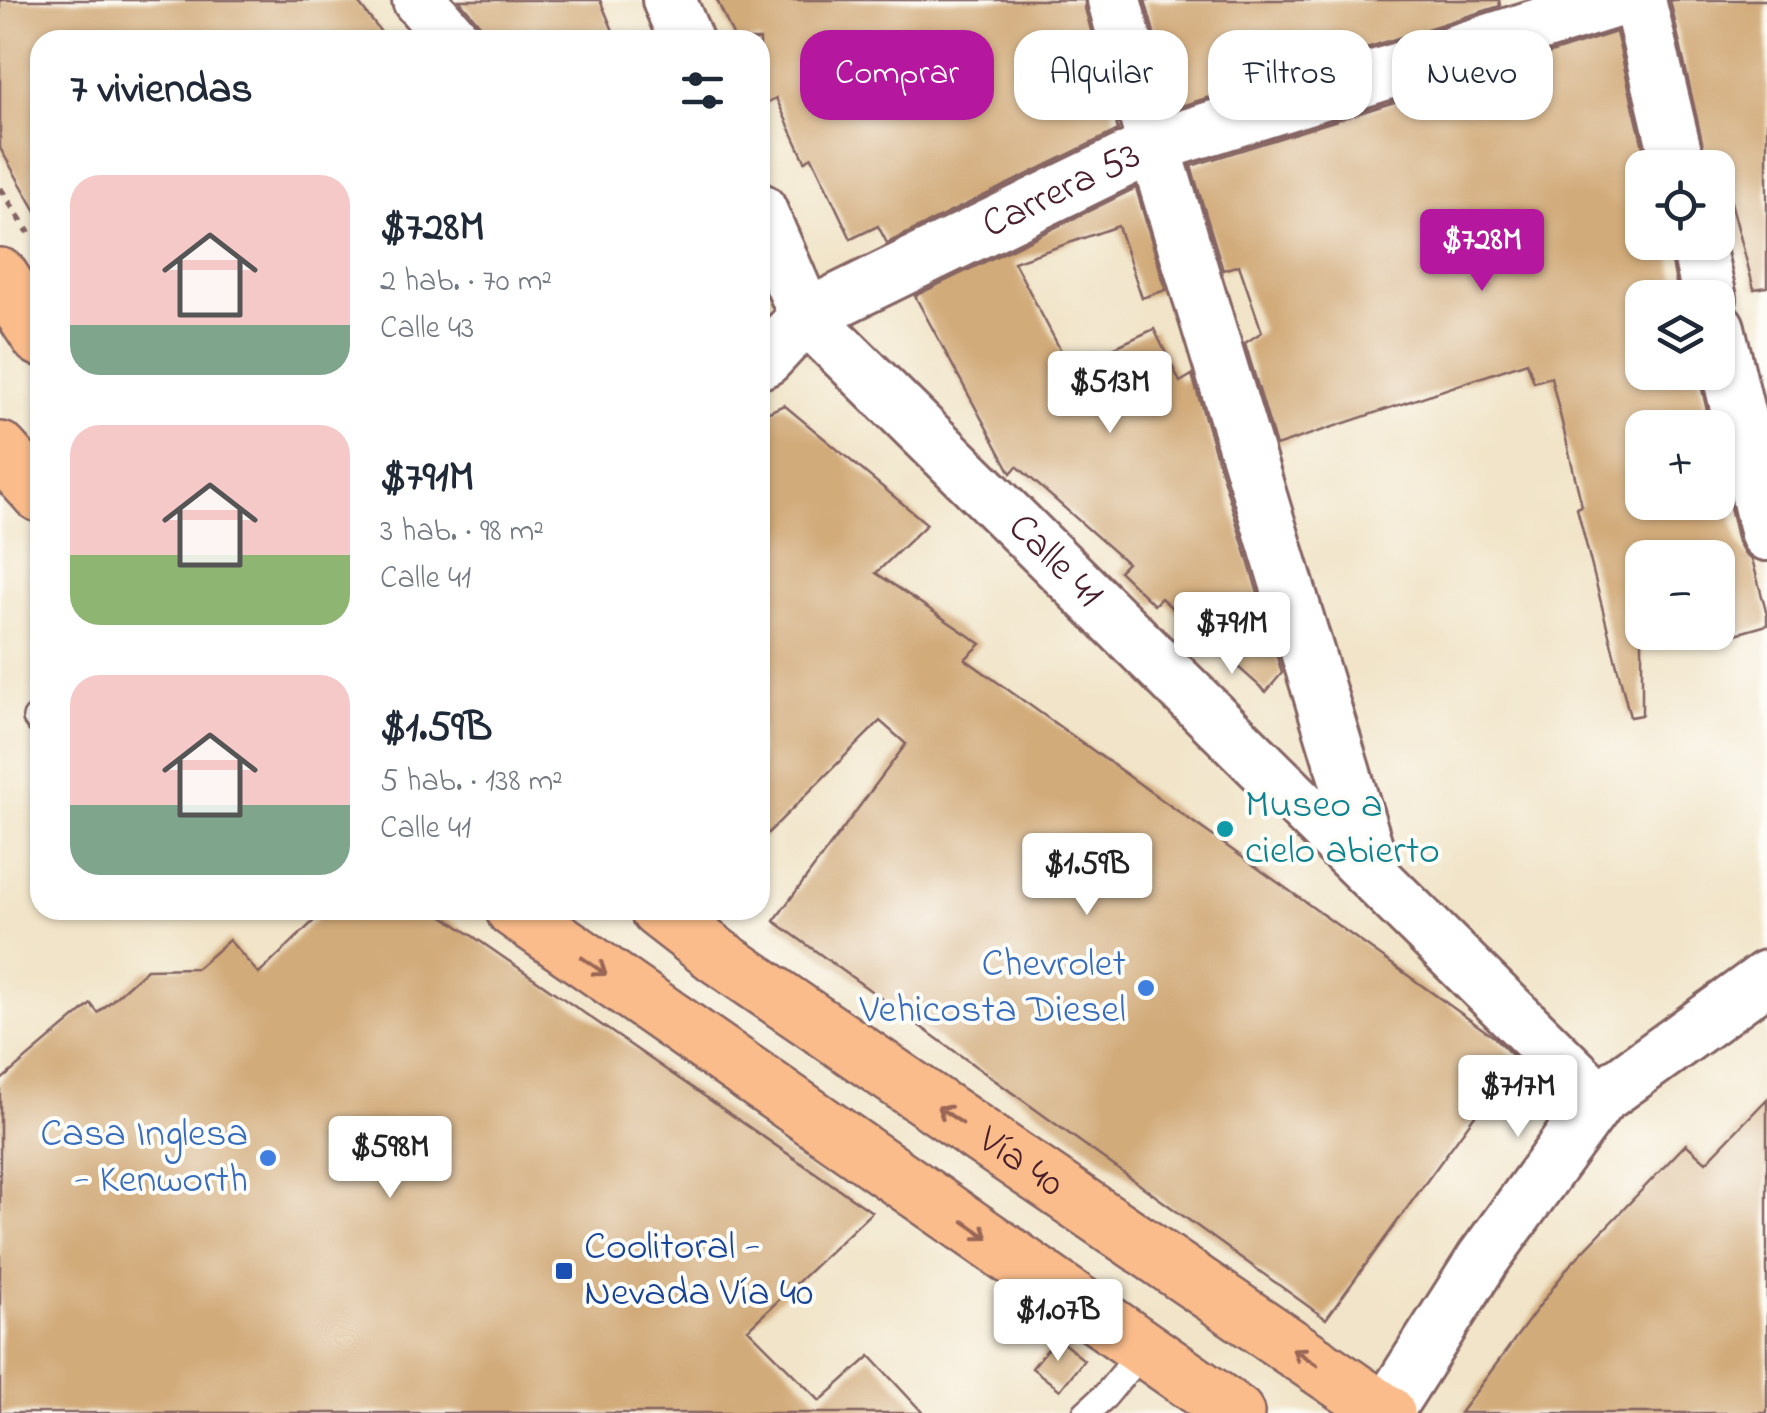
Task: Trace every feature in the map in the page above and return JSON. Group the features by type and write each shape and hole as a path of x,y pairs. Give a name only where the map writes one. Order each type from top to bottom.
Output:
{"highway":[{"path":"15,256 30,305"},
{"path":"0,450 30,483"},
{"name":"Vía 40","path":"528,920 1236,1413"},
{"name":"Vía 40","path":"671,920 732,966 1386,1413"}],"street":[{"path":"419,0 445,30"},
{"path":"669,0 682,30"},
{"path":"1114,0 1154,146 1375,875"},
{"name":"Carrera 53","path":"770,355 806,316 1154,146 1619,0"},
{"path":"1639,0 1675,150"},
{"name":"Calle 41","path":"770,233 806,316 1599,1099"},
{"path":"770,293 806,316"},
{"path":"1733,390 1767,534"},
{"path":"1386,1413 1483,1260 1599,1099 1767,977"}],"lane":[{"path":"1086,1413 1106,1396 1144,1348"}],"path":[{"path":"0,188 15,256"}],"building":[{"path":"0,0 356,0 379,30 30,30 30,200 0,148"},
{"path":"459,0 600,0 613,30 484,30"},
{"path":"717,0 1085,0 1091,30 1014,30 1014,120 1115,120 1118,130 887,243 878,226 851,239 812,157 805,161 776,98 770,101 770,30 730,30"},
{"path":"1145,0 1499,0 1500,6 1424,30 1392,30 1392,40 1372,46 1372,30 1208,30 1208,98 1188,104 1188,30 1153,30"},
{"path":"1670,0 1767,0 1767,287 1754,289 1735,217 1735,150 1704,150"},
{"path":"1616,32 1644,150 1625,150 1625,260 1672,260 1675,280 1625,280 1625,390 1702,390 1707,410 1625,410 1625,520 1733,520 1738,542 1752,559 1767,615 1767,625 1735,634 1735,540 1625,540 1625,650 1642,650 1642,715 1630,717 1577,508 1582,506 1551,377 1534,382 1527,362 1276,446 1245,343 1262,332 1239,265 1223,270 1191,166 1337,120 1372,120 1372,109 1392,103 1392,120 1553,120 1553,52"},
{"path":"1136,188 1166,290 1142,298 1118,226 1014,262 1070,368 1154,329 1180,382 1192,375 1282,673 1266,692 1161,598 1154,605 1119,571 1127,563 1017,466 1011,473 915,296"},
{"name":"Chevrolet Vehicosta Diesel","path":"784,405 927,524 876,573 981,644 965,659 1494,1037 1516,1059 1326,1319 774,921 906,744 880,721 770,831 770,411"},
{"path":"315,920 449,920 872,1212 748,1329 820,1401 870,1356 923,1413 0,1413 0,1081 91,1004 98,1013 147,969 197,968 229,940 259,974"},
{"path":"1767,1099 1767,1413 1460,1413 1569,1266 1686,1144 1706,1162"},
{"path":"1057,1338 1084,1360 1060,1390 1032,1368"}],"place":[{"name":"Museo a cielo abierto","path":"1225,829"},
{"name":"Chevrolet Vehicosta Diesel","path":"1146,988"},
{"name":"Casa Inglesa - Kenworth","path":"268,1158"},
{"name":"Coolitoral - Nevada Vía 40","path":"564,1271"}]}
